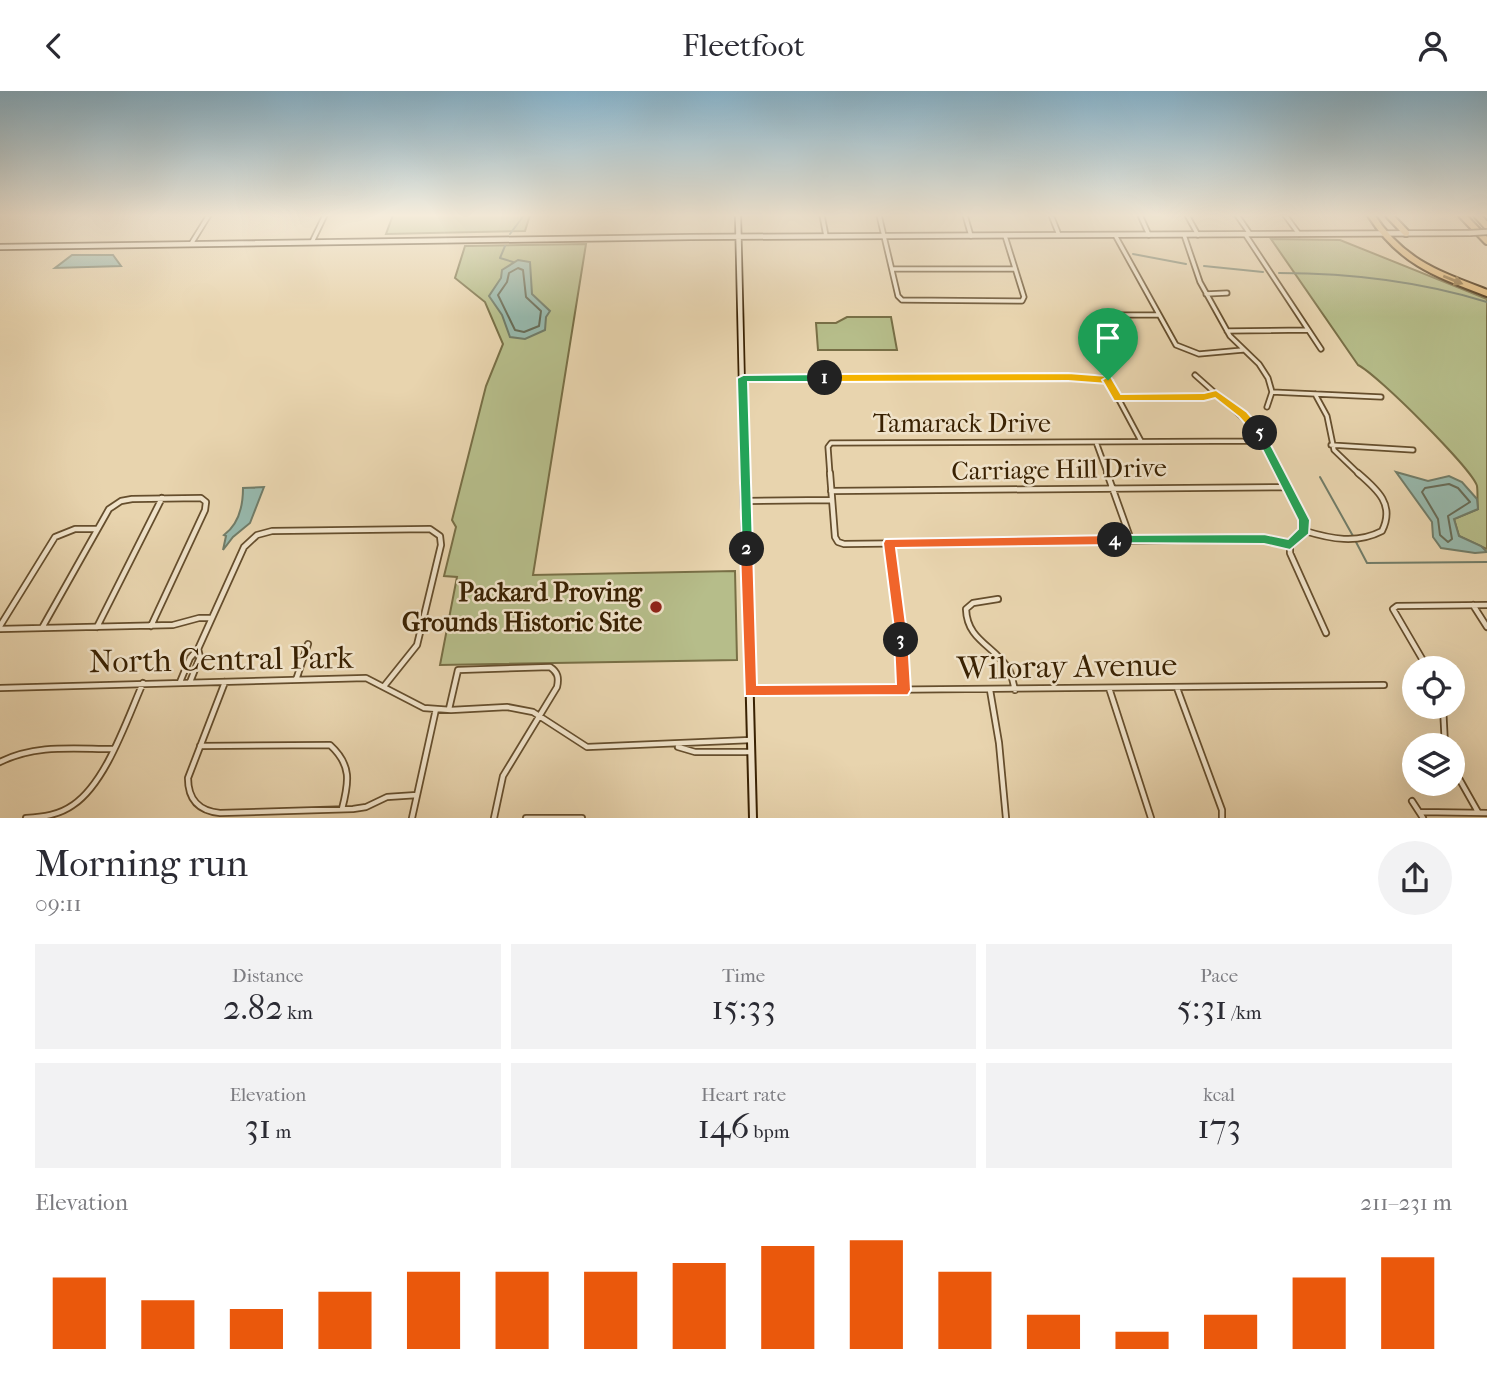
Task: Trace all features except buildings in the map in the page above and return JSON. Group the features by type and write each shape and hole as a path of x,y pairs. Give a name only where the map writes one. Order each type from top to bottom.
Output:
{"highway":[{"path":"1395,249 1414,263 1487,293"}],"main road":[{"path":"739,249 753,818"}],"street":[{"path":"888,249 900,299 1024,300 1009,249"},
{"path":"1122,249 1176,345 1188,352 1227,353 1243,350"},
{"path":"1189,249 1206,294 1227,331 1264,370 1272,392 1267,407"},
{"path":"1257,249 1321,349"},
{"path":"893,268 1015,269"},
{"path":"1206,294 1227,293"},
{"path":"1089,341 1083,334 1090,320 1112,316 1159,315"},
{"path":"1227,331 1308,330"},
{"path":"1195,375 1247,419 1264,441 1301,511 1305,531"},
{"path":"743,378 1106,379 1141,441"},
{"path":"1272,392 1381,397"},
{"path":"1117,398 1204,397 1216,394"},
{"path":"1305,531 1326,537 1357,539 1376,535 1387,525 1388,513 1382,496 1370,482 1340,459 1331,445 1327,414 1315,394"},
{"name":"Tamarack Drive","path":"831,491 829,444 1264,441"},
{"path":"1096,442 1131,540"},
{"path":"1331,445 1413,450"},
{"name":"Carriage Hill Drive","path":"831,491 1288,487"},
{"path":"831,491 834,533 838,542 1264,539 1290,545"},
{"path":"97,627 162,498"},
{"path":"42,628 109,509 121,501 162,498 196,498 206,502 205,510 150,626"},
{"path":"746,501 832,500"},
{"path":"180,683 244,547 253,538 272,531 419,528 436,532 441,538 440,547 417,645 385,685"},
{"path":"0,627 55,537 75,529 97,529"},
{"path":"1290,545 1305,531"},
{"path":"890,543 902,628 900,655 904,690"},
{"path":"1290,545 1291,557 1326,633"},
{"path":"998,599 973,603 966,609 966,618 977,641 1007,666 1015,689"},
{"path":"1473,605 1487,627"},
{"path":"1420,656 1393,609 1397,606 1487,605"},
{"path":"0,627 150,626 212,618"},
{"path":"296,680 308,644"},
{"path":"190,682 200,657 198,649"},
{"path":"449,709 458,670 555,668 559,679 557,687 503,776 494,818"},
{"path":"185,669 195,669"},
{"name":"North Central Park","path":"0,688 366,678 385,685 418,706 436,709 524,710 540,716 566,738 587,747 751,740"},
{"path":"225,682 188,778 187,790 200,808 214,812 342,809 366,807 392,796 417,795"},
{"path":"26,818 49,817 79,802 100,779 143,684"},
{"name":"Wiloray Avenue","path":"750,691 1384,685"},
{"path":"1177,687 1223,818"},
{"path":"1109,688 1150,818"},
{"path":"990,690 999,743 1006,818"},
{"path":"412,818 436,709"},
{"path":"200,746 330,745 343,755 349,767 349,783 342,809"},
{"name":"North Central Park","path":"676,745 695,752 751,753"},
{"path":"0,762 29,751 113,749"},
{"path":"1465,790 1478,813"},
{"path":"1412,801 1422,815 1487,813"},
{"path":"526,818 582,818"}],"green space":[{"path":"464,249 585,249 533,575 735,571 737,660 440,665 457,577 444,576 456,527 452,520 486,386 503,344 485,302 455,278"},
{"path":"1278,249 1362,249 1487,299 1487,549 1459,536 1454,519 1478,509 1477,486 1471,476 1403,403 1358,365"},
{"path":"847,317 891,317 897,350 818,350 816,323 836,323"}],"water":[{"path":"72,255 113,255 121,266 55,268"},
{"path":"518,260 530,262 532,294 550,311 546,317 545,330 525,339 510,337 502,315 489,296 501,278 502,270"},
{"path":"1396,472 1428,481 1449,476 1462,482 1477,499 1478,509 1454,519 1459,536 1481,546 1487,552 1441,548 1433,537 1432,522"},
{"path":"264,487 250,523 233,537 223,550 224,535 239,514 243,488"}],"waterway":[{"path":"504,249 500,258 513,262"},
{"path":"1133,254 1186,264"},
{"path":"1204,266 1263,272"},
{"path":"1279,273 1384,280 1487,302"},
{"path":"1320,477 1353,536"},
{"path":"1356,542 1367,563 1487,562"}],"place":[{"name":"Packard Proving Grounds Historic Site","path":"656,607"}],"route":[{"path":"1036,377 1108,380 1117,398 1204,397 1216,394 1243,415 1259,432 1301,511 1305,531 1290,545 1264,539 890,543 902,628 900,655 904,690 750,691 743,378 1036,377"}]}
